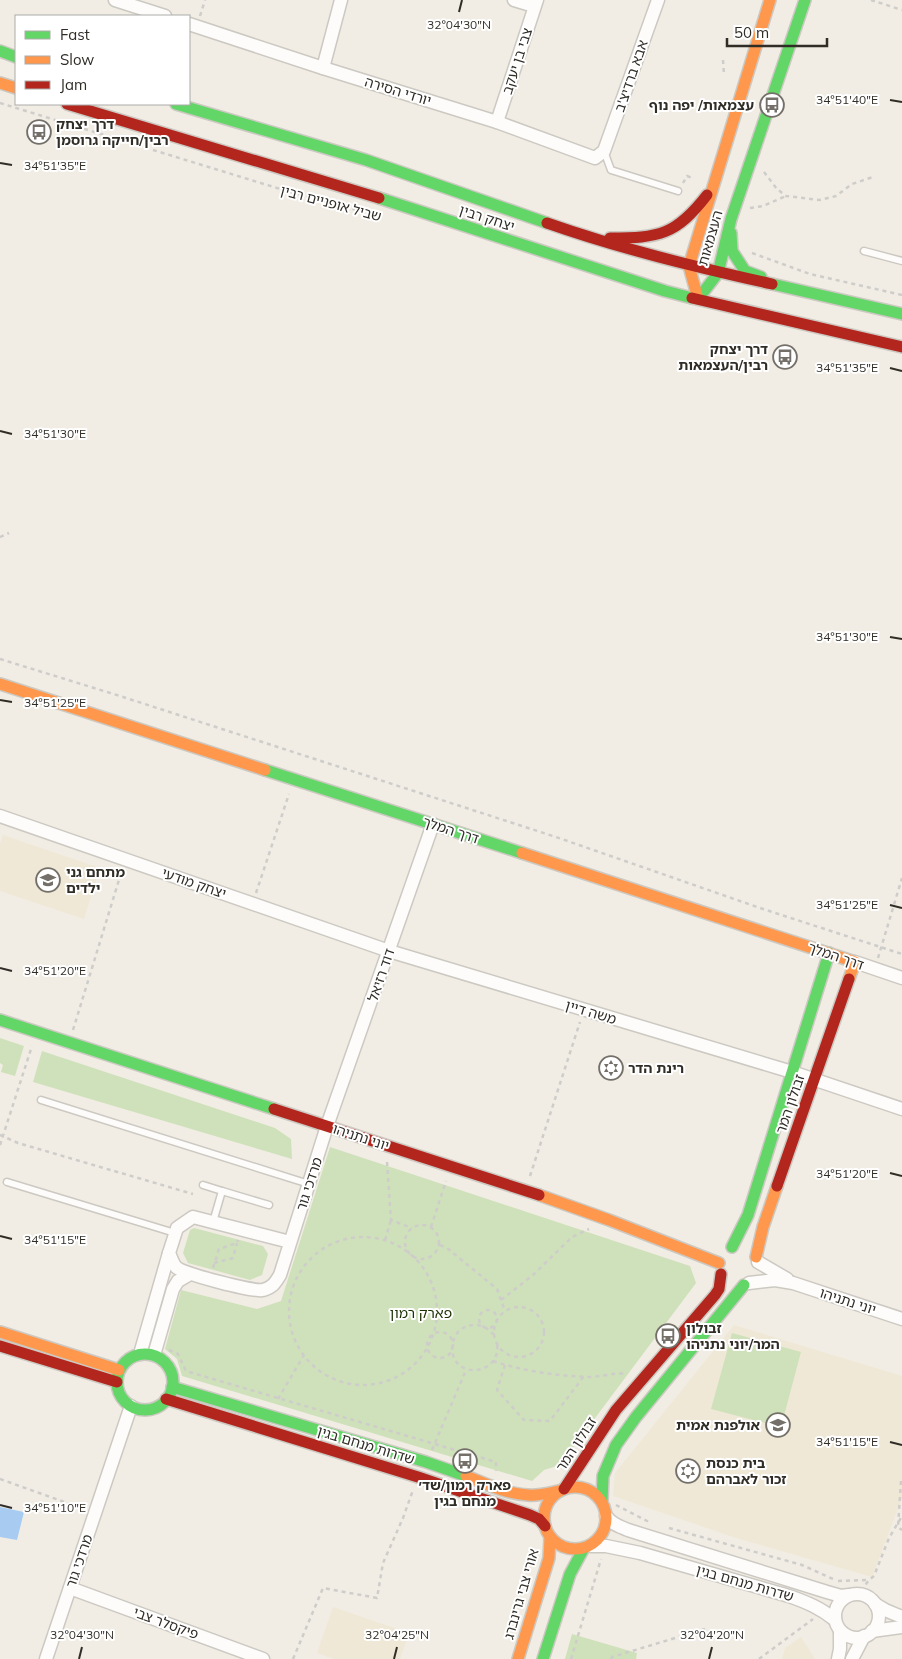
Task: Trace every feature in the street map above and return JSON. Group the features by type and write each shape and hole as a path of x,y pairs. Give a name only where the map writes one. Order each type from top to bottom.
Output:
{"street":[{"path":"115,0 162,15"},
{"path":"322,68 341,0"},
{"path":"514,0 536,3"},
{"name":"אבא ברדיצ'ב","path":"604,151 658,0"},
{"name":"העצמאות","path":"698,299 688,266 770,0"},
{"name":"העצמאות","path":"698,299 718,273 731,219 805,0"},
{"name":"צבי בן יעקב","path":"497,122 536,3"},
{"name":"יורדי הסירה","path":"190,24 322,68 497,122 595,158 604,151"},
{"path":"0,44 14,56"},
{"path":"0,51 14,56"},
{"path":"0,83 15,88"},
{"name":"יצחק רבין","path":"70,105 362,193 665,291 713,304 902,347"},
{"name":"יצחק רבין","path":"179,105 366,160 590,238 688,266 902,314"},
{"path":"590,238 639,238 669,231 695,211 713,187"},
{"path":"731,219 732,251 745,270 787,287"},
{"name":"דרך המלך","path":"0,684 902,978"},
{"name":"יצחק מודעי","path":"0,816 389,951"},
{"name":"דוד רזיאל","path":"328,1126 433,824"},
{"name":"משה דיין","path":"389,951 792,1072 902,1108"},
{"name":"זבולון המר","path":"748,1252 748,1215 829,954"},
{"name":"זבולון המר","path":"748,1252 763,1227 854,962"},
{"name":"יוני נתניהו","path":"0,1020 386,1145 609,1220 720,1268"},
{"name":"מרדכי גור","path":"169,1253 176,1267 190,1274 261,1290 274,1286 280,1275 328,1126"},
{"path":"140,1354 176,1228 193,1216 290,1242"},
{"path":"543,1659 570,1574 588,1547 601,1536 606,1526 606,1516 602,1502 603,1476 616,1445 624,1432 746,1284 757,1274 748,1252 726,1251 722,1256 720,1268 724,1279 733,1285 746,1284"},
{"name":"יוני נתניהו","path":"748,1252 794,1283"},
{"name":"זבולון המר","path":"562,1490 616,1410 715,1296 719,1289 720,1268"},
{"path":"155,1350 173,1289 178,1281 190,1274"},
{"name":"יוני נתניהו","path":"746,1284 763,1280 794,1283 902,1319"},
{"path":"0,1332 119,1370"},
{"path":"0,1346 117,1382"},
{"path":"155,1350 171,1371 172,1387 161,1405 146,1410 131,1406 123,1400 118,1391 119,1370 124,1362 132,1357 155,1350"},
{"name":"שדרות מנחם בגין","path":"172,1387 426,1462 496,1488 527,1495 538,1495 562,1490"},
{"name":"שדרות מנחם בגין","path":"166,1399 418,1477 530,1515 545,1526"},
{"name":"מרדכי גור","path":"46,1659 131,1406"},
{"path":"588,1547 569,1549 555,1542 550,1537 544,1518 548,1502 562,1490 575,1487 585,1488 594,1493 602,1502"},
{"name":"שדרות מנחם בגין","path":"606,1516 616,1525 628,1530 826,1592 841,1596 854,1595"},
{"name":"אורי צבי גרינברג","path":"518,1659 549,1558 550,1537"},
{"name":"שדרות מנחם בגין","path":"588,1547 606,1546 640,1553 789,1596 807,1602 824,1611 838,1626"},
{"name":"פיקסלר צבי","path":"70,1588 263,1659"},
{"path":"838,1659 840,1649 836,1610 839,1603 854,1595 865,1596 885,1610 902,1617"},
{"path":"852,1659 876,1625 878,1611 875,1604"},
{"path":"838,1626 852,1637 902,1627"}],"lane":[{"path":"604,151 611,170 678,190"},
{"path":"864,251 902,261"},
{"path":"41,1100 309,1184"},
{"path":"7,1182 175,1233"},
{"path":"203,1185 269,1205"},
{"path":"213,1222 222,1191"}],"path":[{"path":"870,0 902,10"},
{"path":"723,60 724,75"},
{"name":"שביל אופניים רבין","path":"0,103 277,188 382,217"},
{"path":"761,168 777,189 786,196"},
{"path":"678,190 686,176 692,178"},
{"path":"748,209 763,206 786,196 820,200 836,196 852,184 873,177"},
{"path":"0,537 9,533"},
{"path":"0,659 547,834 763,910 902,954"},
{"path":"252,904 294,779"},
{"path":"69,1043 125,859"},
{"path":"875,969 902,878"},
{"path":"525,1192 584,1010"},
{"path":"0,1145 1,1136 36,1032"},
{"path":"1,1136 18,1143 193,1194"},
{"path":"385,1240 391,1220 386,1145"},
{"path":"431,1227 451,1167"},
{"path":"391,1220 412,1228"},
{"path":"501,1300 533,1275 572,1237 609,1220"},
{"path":"419,1225 431,1227 438,1235 440,1245 430,1258 423,1260 410,1255 405,1245 405,1238 412,1228 419,1225"},
{"path":"214,1263 233,1258 242,1229"},
{"path":"376,1237 385,1240 401,1246 421,1264 436,1294 438,1315 419,1360 400,1376 365,1386 332,1379 306,1360 290,1328 291,1292 307,1262 327,1246 347,1238 376,1237"},
{"path":"210,1279 219,1249 237,1243"},
{"path":"440,1245 447,1248 497,1289 505,1311"},
{"path":"495,1336 485,1327 480,1323 480,1316 484,1311 494,1311 497,1317 496,1323 495,1336 496,1342 498,1348 493,1361 481,1370 474,1371 460,1366 456,1360 452,1346 451,1338 442,1332 433,1334 428,1340 427,1350 434,1357 442,1358 447,1356 452,1351 452,1346 458,1332 470,1325 478,1325 485,1327 491,1327 496,1323 505,1311 512,1308 521,1307 528,1309 535,1313 544,1326 542,1342 531,1354 515,1356 507,1354 496,1342"},
{"path":"155,1350 178,1354 186,1371 496,1462 496,1488"},
{"path":"268,1415 304,1355"},
{"path":"493,1361 504,1365 555,1374 584,1376 625,1373 643,1380"},
{"path":"504,1365 497,1390 524,1420 550,1421 584,1376"},
{"path":"426,1462 467,1369"},
{"path":"293,1659 323,1588 377,1598 384,1562 418,1477"},
{"path":"0,1479 95,1513"},
{"path":"901,1481 898,1527 902,1530"},
{"path":"602,1486 613,1503 650,1522"},
{"path":"854,1595 874,1576 889,1538 902,1516"},
{"path":"668,1528 802,1565 837,1581 869,1580"},
{"path":"571,1659 602,1555"},
{"path":"759,1659 824,1611"},
{"path":"611,1659 612,1657 705,1629"}],"shaded area":[{"name":"מתחם גני ילדים","path":"3,835 100,868 84,919 0,891 0,844"},
{"name":"אולפנת אמית","path":"734,1325 902,1376 902,1498 872,1577 736,1538 613,1496 615,1473"},
{"path":"333,1607 409,1633 400,1659 334,1659 317,1653"},
{"path":"801,1637 814,1659 782,1659 785,1648"}],"green space":[{"path":"0,1038 24,1046 15,1076 1,1072 3,1065 0,1063"},
{"path":"42,1051 275,1128 291,1139 292,1159 33,1082"},
{"name":"פארק רמון","path":"330,1147 690,1266 696,1283 560,1465 544,1470 532,1481 182,1376 177,1359 165,1349 181,1290 257,1309 281,1301"},
{"path":"194,1228 263,1246 268,1254 262,1275 250,1280 188,1263 183,1253 190,1230"},
{"path":"732,1333 801,1352 781,1427 711,1409"},
{"path":"572,1634 637,1653 636,1659 565,1659"}],"water":[{"path":"0,1507 24,1512 17,1540 0,1537"}],"traffic: fast":[{"path":"698,299 718,273 731,219 805,0"},
{"path":"0,51 15,57"},
{"path":"179,105 366,160 547,223"},
{"path":"379,198 665,291 692,298"},
{"path":"731,233 732,251 745,271 761,277"},
{"path":"772,284 902,314"},
{"path":"265,770 522,853"},
{"path":"732,1247 748,1215 829,953"},
{"path":"0,1020 274,1109"},
{"path":"602,1502 603,1476 616,1445 636,1417 744,1285"},
{"path":"145,1354 156,1356 165,1362 171,1371 173,1382 171,1393 165,1402 156,1408 145,1410 134,1408 125,1402 119,1393 117,1382 119,1371 125,1362 134,1356 145,1354"},
{"path":"172,1387 426,1462 466,1476"},
{"path":"543,1659 570,1574 584,1548"}],"traffic: slow":[{"path":"698,299 689,266 770,0"},
{"path":"0,83 15,88"},
{"path":"0,684 265,770"},
{"path":"522,853 855,962 849,979"},
{"path":"756,1257 763,1227 777,1186"},
{"path":"539,1195 719,1263"},
{"path":"0,1332 119,1370"},
{"path":"466,1476 512,1493 536,1495 560,1491"},
{"path":"569,1487 581,1487 597,1496 604,1506 606,1518 604,1530 597,1540 581,1549 569,1549 558,1544 549,1535 544,1524 544,1512 549,1501 558,1492 569,1487"},
{"path":"518,1659 549,1558 550,1537"}],"traffic: jam":[{"path":"70,105 379,198"},
{"path":"610,238 641,237 665,232 686,219 707,195"},
{"path":"547,223 659,257 772,284"},
{"path":"692,298 902,347"},
{"path":"777,1186 849,979"},
{"path":"274,1109 539,1195"},
{"path":"564,1489 616,1410 715,1295 719,1289 721,1274"},
{"path":"0,1346 117,1382"},
{"path":"166,1399 418,1477 530,1515 539,1519 545,1526"}],"place":[{"name":"עצמאות/ יפה נוף","path":"772,105"},
{"name":"דרך יצחק רבין/חייקה גרוסמן","path":"39,132"},
{"name":"דרך יצחק רבין/העצמאות","path":"785,357"},
{"name":"מתחם גני ילדים","path":"48,880"},
{"name":"רינת הדר","path":"611,1068"},
{"name":"זבולון המר/יוני נתניהו","path":"668,1336"},
{"name":"אולפנת אמית","path":"778,1425"},
{"name":"פארק רמון/שד׳ מנחם בגין","path":"465,1461"},
{"name":"בית כנסת זכור לאברהם","path":"688,1471"}]}
